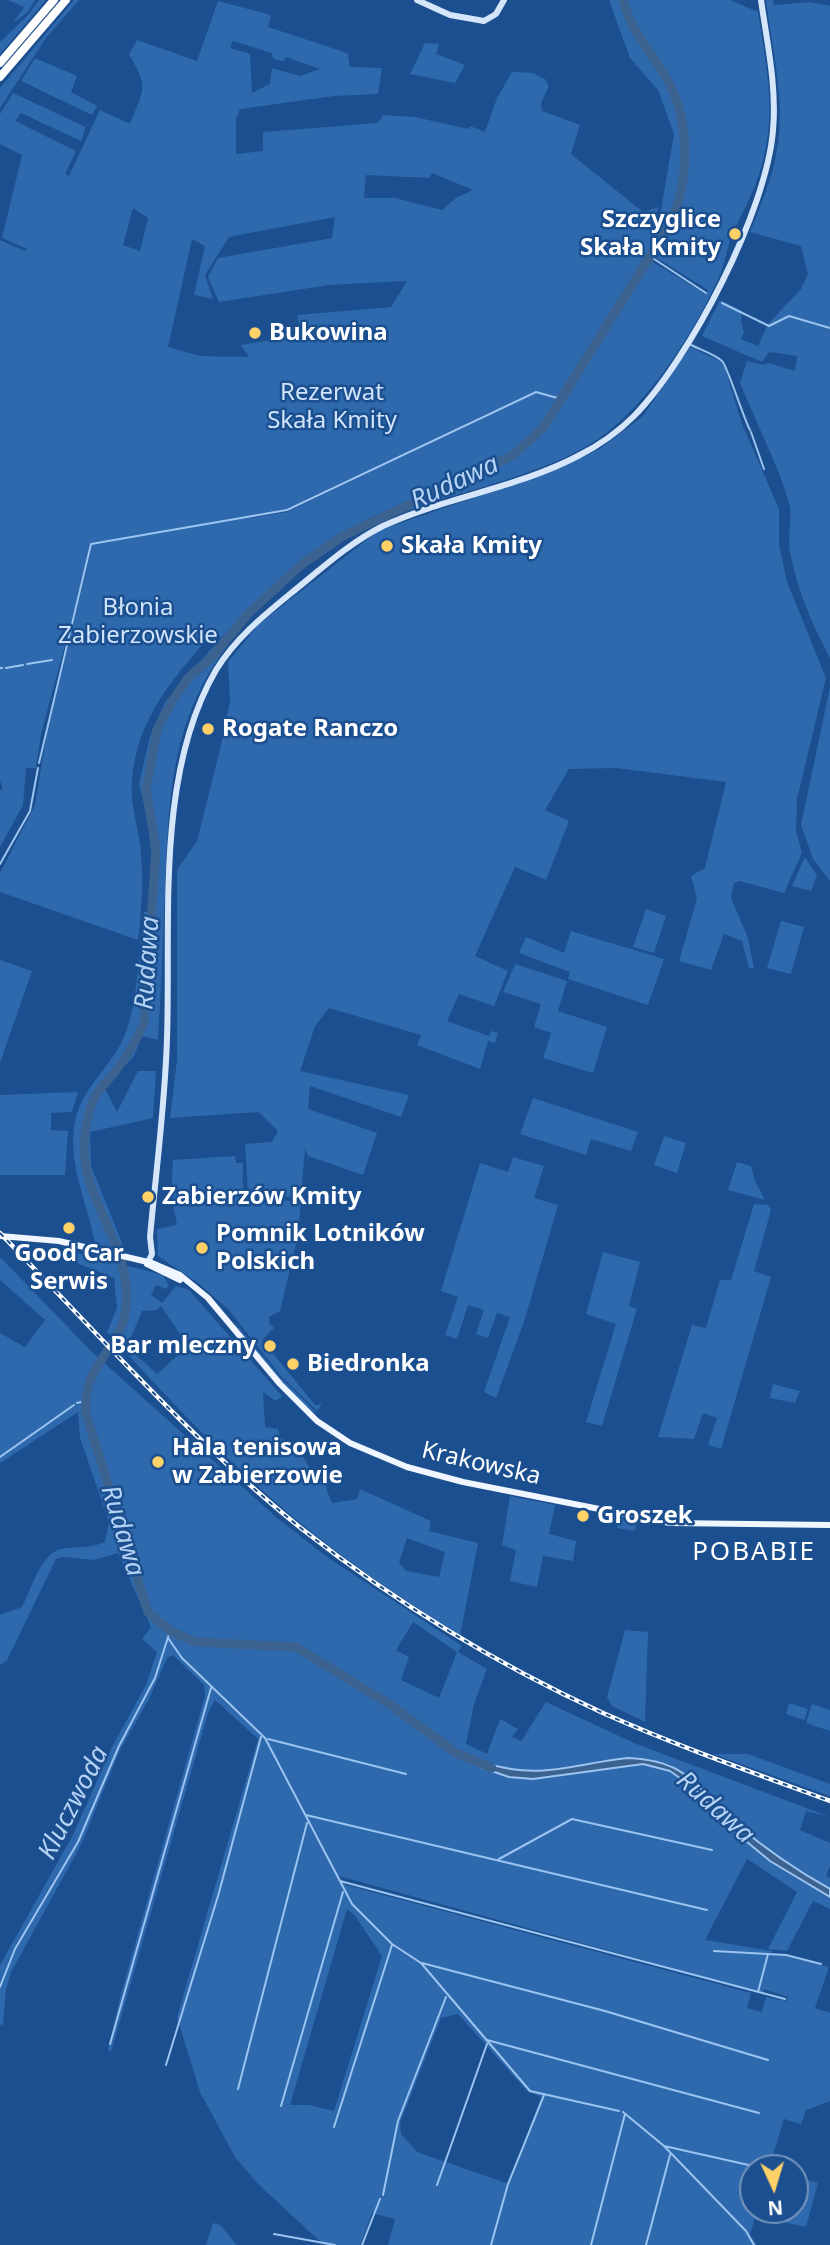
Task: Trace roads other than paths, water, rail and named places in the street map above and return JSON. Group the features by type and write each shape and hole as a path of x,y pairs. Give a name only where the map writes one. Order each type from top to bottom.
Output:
{"highway":[{"path":"0,63 54,0"},
{"path":"0,77 66,0"}],"main road":[{"path":"417,0 450,15 484,21 496,14 504,0"},
{"path":"147,1264 152,1254 150,1245 166,1052 174,804 185,744 210,682 232,648 256,622 365,537 411,515 576,457 618,430 649,399 718,290 766,170 772,141 774,104 761,0"},
{"name":"Krakowska","path":"0,1236 59,1241 131,1259 192,1285 214,1305 280,1384 317,1421 351,1443 399,1464 434,1476 670,1523 830,1525"}],"water":[{"path":"628,1758 650,1760 680,1771 748,1834 830,1889 830,1897 770,1861 729,1827 694,1788 670,1771 643,1764 533,1779 509,1777 480,1767 482,1762 503,1768 539,1771"}],"waterway":[{"name":"Rudawa","path":"492,1768 456,1753 389,1704 296,1647 196,1642 170,1631 148,1612 86,1414 86,1397 90,1382 118,1334 126,1307 125,1279 119,1255 91,1186 85,1161 85,1134 94,1098 127,1055 144,1023 156,849 146,790 157,730 172,701 188,678 213,656 248,614 301,565 343,536 512,456 543,428 670,224 677,207 684,169 685,150 680,111 674,93 636,30 623,0"},
{"path":"651,257 706,293"},
{"path":"722,303 769,326 789,316 830,328"},
{"path":"691,345 722,361 750,430"},
{"path":"39,763 91,544 287,510 536,392 561,399"},
{"path":"751,432 764,469"},
{"path":"27,664 52,660"},
{"path":"6,668 23,665"},
{"path":"0,864 30,811 38,768"},
{"path":"77,1403 85,1401"},
{"path":"0,1457 74,1405"},
{"name":"Kluczwoda","path":"0,1987 15,1949 78,1842 119,1746 155,1678 170,1631"},
{"path":"168,1638 182,1658 265,1738 352,1904 392,1944 421,1963 530,2091 619,2111"},
{"path":"110,2044 211,1688"},
{"path":"166,2065 218,1896 261,1737"},
{"path":"268,1739 406,1774"},
{"path":"306,1815 707,1910"},
{"path":"499,1859 572,1819 712,1850"},
{"path":"238,2089 307,1823"},
{"path":"340,1881 785,1999"},
{"path":"281,2106 343,1892"},
{"path":"334,2127 392,1945"},
{"path":"714,1951 786,1955 821,1964"},
{"path":"758,1992 768,1954"},
{"path":"422,1963 605,2011 768,2060"},
{"path":"383,2195 398,2121 446,1997"},
{"path":"487,2040 759,2113"},
{"path":"437,2185 487,2044"},
{"path":"491,2245 508,2184 544,2095"},
{"path":"623,2112 664,2146 746,2231 754,2245"},
{"path":"591,2245 625,2114"},
{"path":"664,2146 739,2163"},
{"path":"646,2245 670,2155"},
{"path":"362,2245 380,2199"},
{"path":"274,2234 335,2245"}],"railway":[{"path":"0,1233 146,1386 222,1460 302,1529 373,1582 447,1630 563,1694 659,1737 830,1801"}],"place":[{"name":"Szczyglice Skała Kmity","path":"735,234"},
{"name":"Bukowina","path":"255,333"},
{"name":"Skała Kmity","path":"387,546"},
{"name":"Rogate Ranczo","path":"208,729"},
{"name":"Zabierzów Kmity","path":"148,1197"},
{"name":"Good Car Serwis","path":"69,1228"},
{"name":"Pomnik Lotników Polskich","path":"202,1248"},
{"name":"Bar mleczny","path":"270,1346"},
{"name":"Biedronka","path":"293,1364"},
{"name":"Hala tenisowa w Zabierzowie","path":"158,1462"},
{"name":"Groszek","path":"583,1516"}],"district":[{"name":"POBABIE","path":"754,1553"}],"park label":[{"name":"Rezerwat Skała Kmity","path":"332,407"},
{"name":"Błonia Zabierzowskie","path":"138,622"}]}
